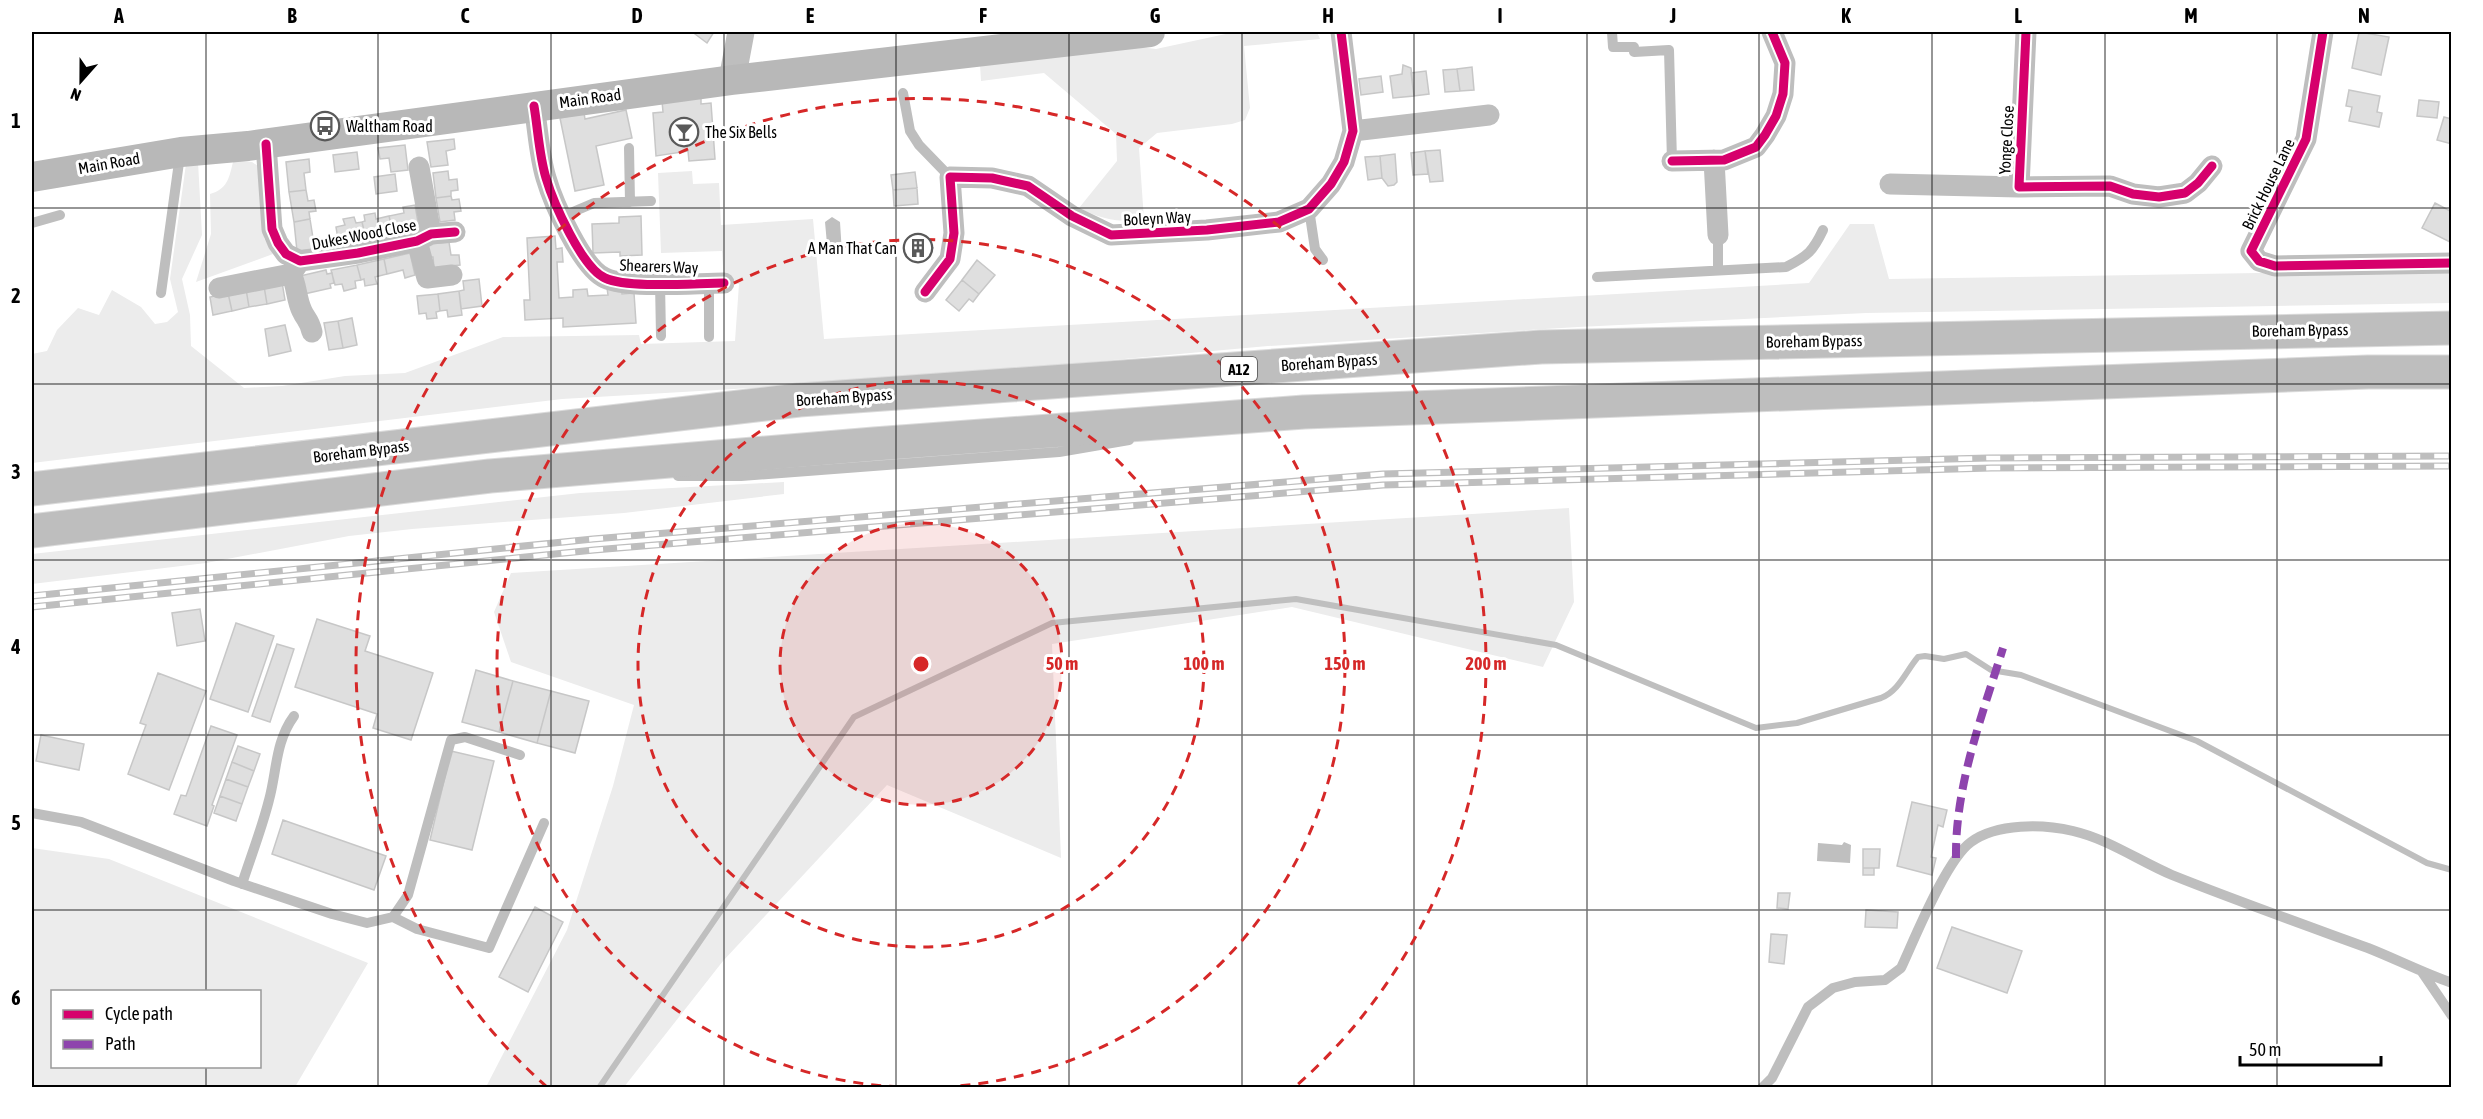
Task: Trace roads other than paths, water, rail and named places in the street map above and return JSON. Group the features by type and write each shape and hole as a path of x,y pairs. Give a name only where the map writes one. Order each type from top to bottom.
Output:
{"highway":[{"name":"Boreham Bypass","path":"32,489 799,400 1541,347 2451,328"},
{"path":"32,531 490,476 874,444 1304,412 2368,372 2451,372"}],"main road":[{"name":"Main Road","path":"32,177 181,152 266,144 732,80 1150,32"}],"street":[{"path":"732,80 741,32"},
{"name":"Boleyn Way","path":"950,177 992,178 1028,186 1072,216 1111,235 1207,230 1280,222 1309,209 1331,184 1344,162 1353,132 1341,32"},
{"path":"1672,161 1724,160 1756,147 1776,116 1783,94 1785,63 1772,32"},
{"name":"Yonge Close","path":"2019,187 2026,32"},
{"name":"Brick House Lane","path":"2324,32 2306,139 2251,251 2259,261 2275,266 2451,263"},
{"name":"Shearers Way","path":"534,106 545,176 561,217 586,261 604,278 631,284 716,283"},
{"path":"1353,132 1489,115"},
{"name":"Dukes Wood Close","path":"266,144 272,229 278,243 296,267"},
{"path":"1714,160 1718,235"},
{"name":"Yonge Close","path":"1890,184 2019,187 2110,186 2133,194 2159,197 2185,194 2212,166"},
{"name":"Dukes Wood Close","path":"419,167 427,278 452,275"},
{"path":"925,292 950,259 954,233 950,177"},
{"name":"Dukes Wood Close","path":"219,288 296,267 455,232"},
{"path":"296,267 295,281 302,312 309,319 312,332"}],"lane":[{"path":"1612,32 1612,47 1634,47 1634,51 1670,50 1672,161"},
{"path":"903,93 910,131 930,158 950,177"},
{"path":"629,148 630,202"},
{"path":"161,293 181,152"},
{"path":"561,217 594,203 651,201"},
{"path":"1309,209 1314,249 1323,260"},
{"path":"32,223 60,215"},
{"path":"1597,277 1786,267 1805,257 1814,248 1823,230"},
{"path":"1718,235 1718,270"},
{"path":"660,283 661,336"},
{"path":"709,337 716,283"},
{"path":"1176,433 1304,412"},
{"path":"669,476 741,476 1059,452 1141,438"},
{"path":"490,476 633,476"},
{"path":"242,884 269,799 279,747 285,728 294,716"},
{"path":"393,917 408,895 451,740 465,737 520,755"},
{"path":"32,813 81,822 242,884 366,923 393,917 417,929 489,948 544,823"},
{"path":"1762,1088 1772,1078 1808,1007 1833,988 1855,982 1885,980 1901,968 1956,858 1971,842 1987,834 2004,830 2040,827 2072,831 2116,848 2170,874 2371,950 2451,983"},
{"path":"2422,972 2451,1016"}],"waterway":[{"path":"599,1088 854,717 1052,623 1296,599 1556,645 1756,728 1797,723 1881,698 1893,691 1918,657 1944,659 1966,654 1991,670 2021,675 2197,741 2427,863 2452,870"}],"railway":[{"path":"32,596 593,539 1383,474 1988,458 2452,456"},
{"path":"32,607 594,550 1383,485 1991,468 2452,466"}],"place":[{"name":"Waltham Road","path":"325,126"},
{"name":"The Six Bells","path":"684,132"},
{"name":"A Man That Can","path":"918,248"}]}
